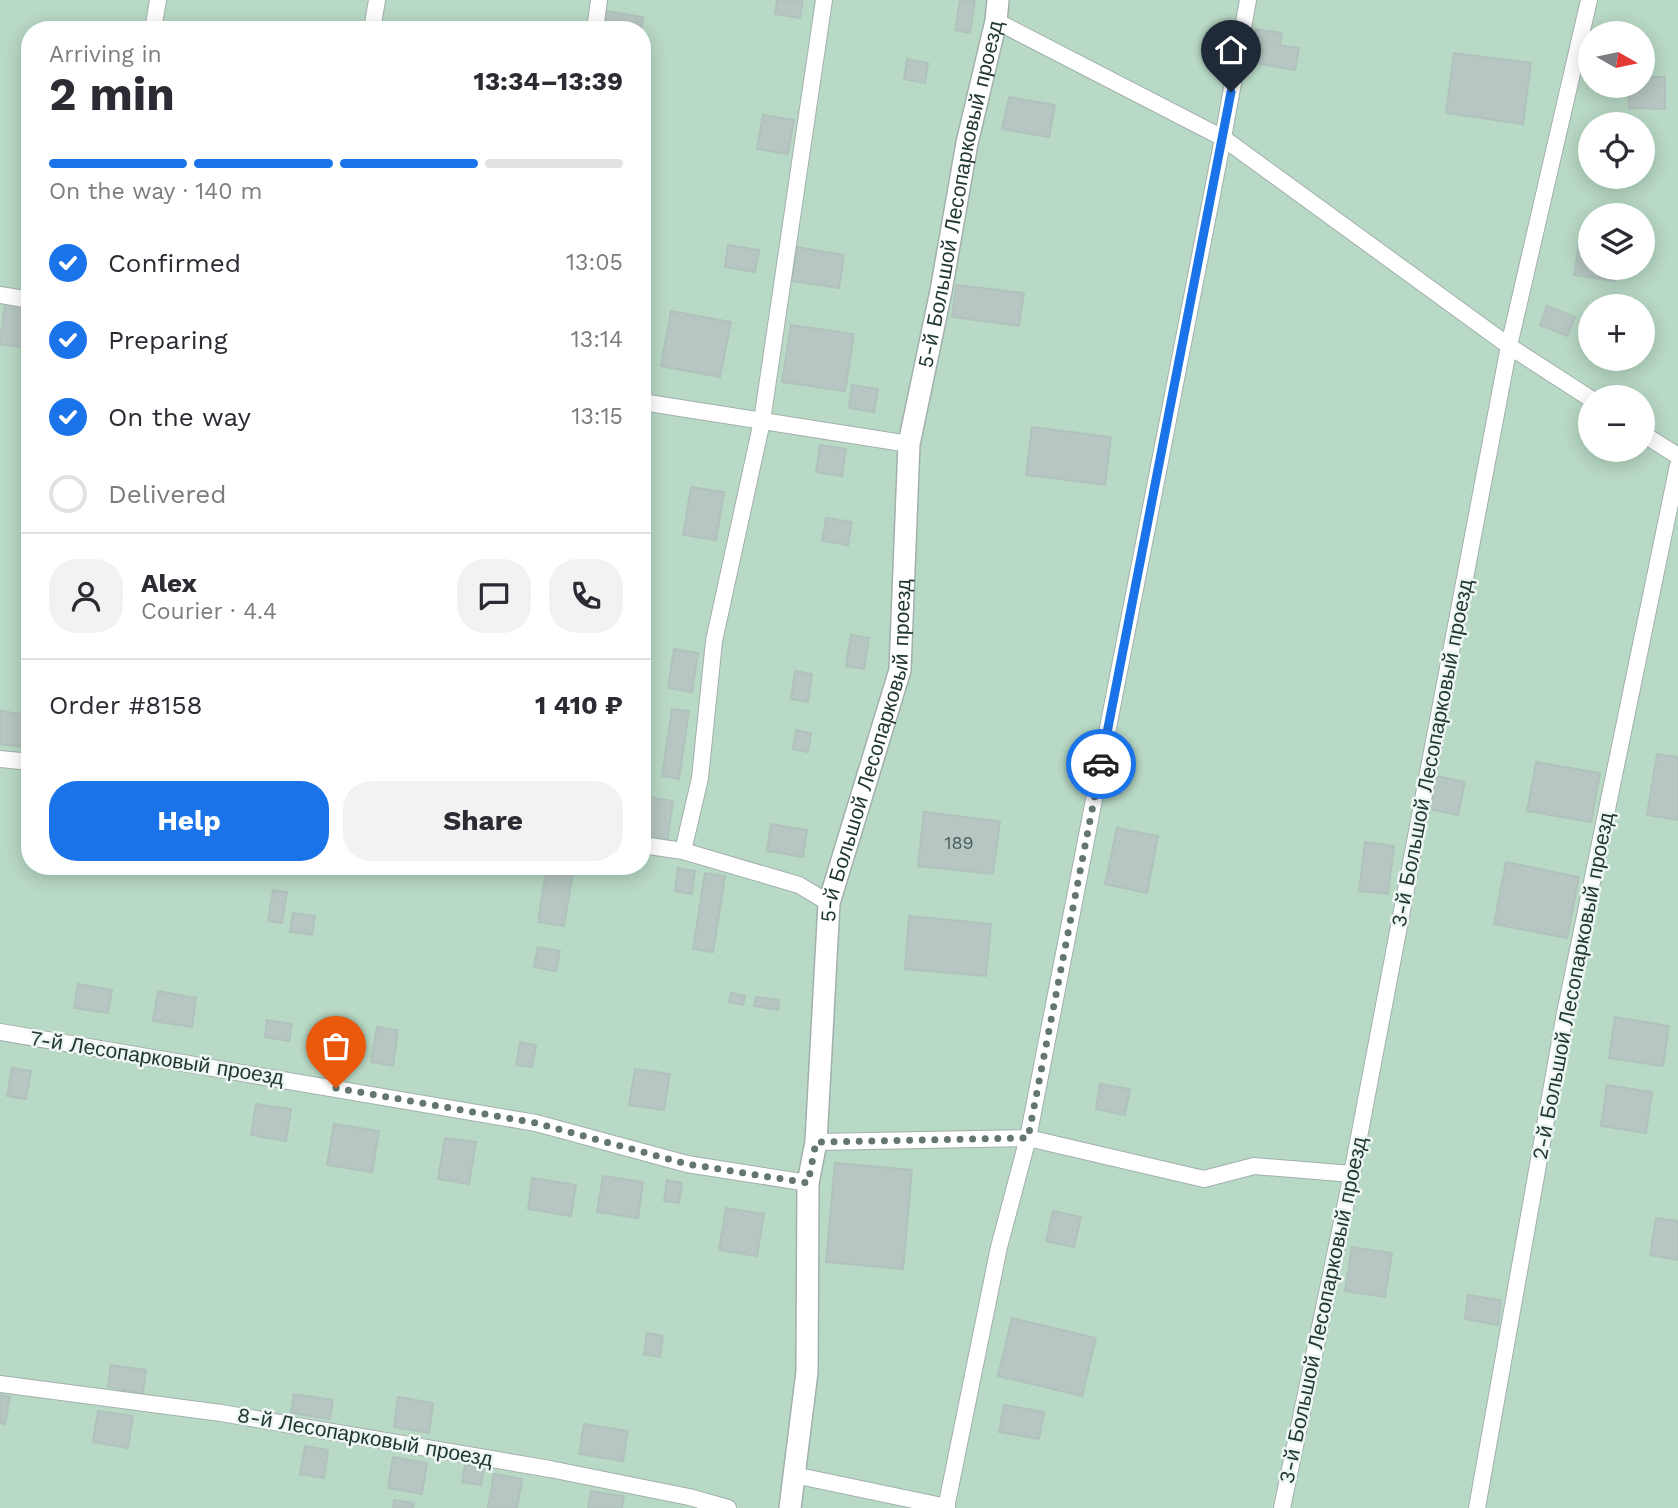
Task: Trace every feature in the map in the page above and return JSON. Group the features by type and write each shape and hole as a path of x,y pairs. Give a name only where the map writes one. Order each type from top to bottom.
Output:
{"street":[{"name":"5-й Большой Лесопарковый проезд","path":"790,1508 807,1372 808,1183 816,1142 829,904 900,670 909,444 941,291 967,143 997,10"}],"lane":[{"path":"154,21 158,0"},
{"path":"374,21 377,0"},
{"path":"596,21 599,0"},
{"path":"683,851 700,778 714,641 762,421 824,0"},
{"path":"794,1475 946,1508 999,1247 1028,1138 1248,0"},
{"name":"3-й Большой Лесопарковый проезд","path":"1282,1508 1352,1174 1510,346 1589,0"},
{"path":"997,10 1223,138 1510,346 1578,390"},
{"path":"0,295 21,298"},
{"path":"651,403 909,444"},
{"path":"1655,441 1678,456"},
{"name":"2-й Большой Лесопарковый проезд","path":"1477,1508 1565,1013 1678,465"},
{"path":"0,759 21,761"},
{"path":"651,846 683,851 799,885 829,904"},
{"name":"7-й Лесопарковый проезд","path":"0,1032 536,1123 687,1164 808,1183"},
{"path":"816,1142 1028,1138 1204,1179 1254,1166 1352,1174"},
{"name":"8-й Лесопарковый проезд","path":"0,1384 221,1413 372,1438 550,1469 689,1497 728,1508"}],"green space":[{"path":"0,0 1678,0 1678,1508 0,1508"}],"building":[{"path":"777,0 803,0 800,18 775,14"},
{"path":"960,0 975,0 970,33 955,30"},
{"path":"606,11 643,17 642,21 604,21"},
{"path":"1256,29 1282,33 1280,45 1299,48 1295,70 1250,62"},
{"path":"1454,53 1531,63 1523,124 1446,113"},
{"path":"907,59 928,63 925,83 904,79"},
{"path":"1656,77 1665,77 1665,109 1629,108 1629,98 1656,98"},
{"path":"1009,97 1055,105 1049,137 1002,129"},
{"path":"763,115 794,120 788,154 757,149"},
{"path":"728,245 759,250 755,272 725,267"},
{"path":"797,247 844,255 839,288 792,281"},
{"path":"1578,250 1578,276 1574,275"},
{"path":"956,285 1024,293 1019,326 952,317"},
{"path":"5,303 21,306 21,347 0,344"},
{"path":"1547,306 1575,317 1567,336 1540,325"},
{"path":"671,311 731,322 720,377 661,366"},
{"path":"791,325 854,334 845,391 782,382"},
{"path":"852,385 878,389 874,412 849,408"},
{"path":"1032,427 1111,437 1105,485 1026,475"},
{"path":"820,445 846,449 842,476 816,472"},
{"path":"691,487 724,492 716,540 683,535"},
{"path":"826,518 852,522 848,545 822,541"},
{"path":"851,635 869,638 864,669 846,666"},
{"path":"674,649 698,653 692,692 668,688"},
{"path":"795,671 812,674 808,702 791,699"},
{"path":"672,709 689,711 679,779 662,776"},
{"path":"0,711 21,714 21,747 0,744"},
{"path":"796,730 811,733 808,752 793,749"},
{"path":"1657,754 1678,757 1678,820 1647,815"},
{"path":"1536,762 1600,773 1591,822 1527,811"},
{"path":"1436,776 1465,782 1458,815 1429,809"},
{"path":"651,797 673,801 667,844 651,841"},
{"path":"924,812 1000,821 993,874 918,866"},
{"path":"771,824 807,830 803,857 767,851"},
{"path":"1117,828 1158,836 1147,893 1105,884"},
{"path":"1365,842 1394,846 1388,894 1359,891"},
{"path":"1506,862 1579,877 1567,938 1494,924"},
{"path":"678,868 695,871 692,894 675,891"},
{"path":"705,873 725,876 713,952 693,949"},
{"path":"546,875 572,875 564,926 538,922"},
{"path":"273,890 287,892 282,923 268,921"},
{"path":"293,913 315,916 312,935 290,932"},
{"path":"909,916 991,924 986,976 905,969"},
{"path":"538,947 560,951 556,971 534,967"},
{"path":"78,984 112,990 108,1013 74,1008"},
{"path":"158,991 196,998 192,1027 153,1021"},
{"path":"731,993 745,996 743,1005 729,1002"},
{"path":"756,997 779,1000 778,1010 754,1006"},
{"path":"1615,1017 1669,1026 1663,1066 1609,1058"},
{"path":"267,1020 292,1024 289,1041 265,1037"},
{"path":"377,1027 398,1030 393,1066 371,1062"},
{"path":"520,1042 536,1045 532,1067 516,1065"},
{"path":"12,1068 31,1071 26,1099 7,1096"},
{"path":"635,1069 670,1074 664,1110 629,1105"},
{"path":"1100,1084 1130,1089 1125,1115 1096,1109"},
{"path":"1607,1085 1652,1092 1646,1133 1601,1126"},
{"path":"256,1104 291,1109 286,1141 251,1135"},
{"path":"334,1124 379,1131 372,1172 327,1165"},
{"path":"445,1138 476,1142 469,1184 438,1179"},
{"path":"835,1163 912,1170 903,1269 826,1262"},
{"path":"603,1176 643,1182 638,1218 597,1212"},
{"path":"532,1178 576,1185 571,1216 528,1209"},
{"path":"667,1180 682,1183 679,1203 664,1201"},
{"path":"726,1208 764,1214 757,1256 719,1250"},
{"path":"1053,1211 1081,1217 1074,1247 1046,1241"},
{"path":"1656,1218 1678,1221 1678,1260 1650,1255"},
{"path":"1352,1247 1392,1253 1385,1297 1345,1291"},
{"path":"1468,1295 1501,1300 1498,1325 1465,1319"},
{"path":"1012,1318 1096,1338 1082,1396 998,1376"},
{"path":"647,1333 663,1336 660,1357 644,1354"},
{"path":"111,1365 146,1370 143,1393 108,1387"},
{"path":"294,1394 333,1400 330,1419 291,1413"},
{"path":"0,1395 10,1397 5,1424 0,1423"},
{"path":"398,1397 433,1403 429,1433 394,1427"},
{"path":"1004,1405 1044,1412 1039,1439 999,1432"},
{"path":"98,1411 133,1416 128,1448 93,1442"},
{"path":"584,1424 628,1431 623,1461 579,1454"},
{"path":"305,1446 328,1450 324,1478 300,1474"},
{"path":"393,1457 427,1463 422,1494 388,1488"},
{"path":"465,1465 484,1468 481,1485 462,1482"},
{"path":"494,1474 522,1479 517,1508 488,1508"},
{"path":"591,1491 624,1496 622,1508 588,1508"},
{"path":"394,1500 414,1503 413,1508 393,1508"}],"way so far":[{"path":"336,1088 536,1123 687,1164 808,1183 816,1142 1028,1138 1101,764"}],"route":[{"path":"1101,764 1231,92"}]}
